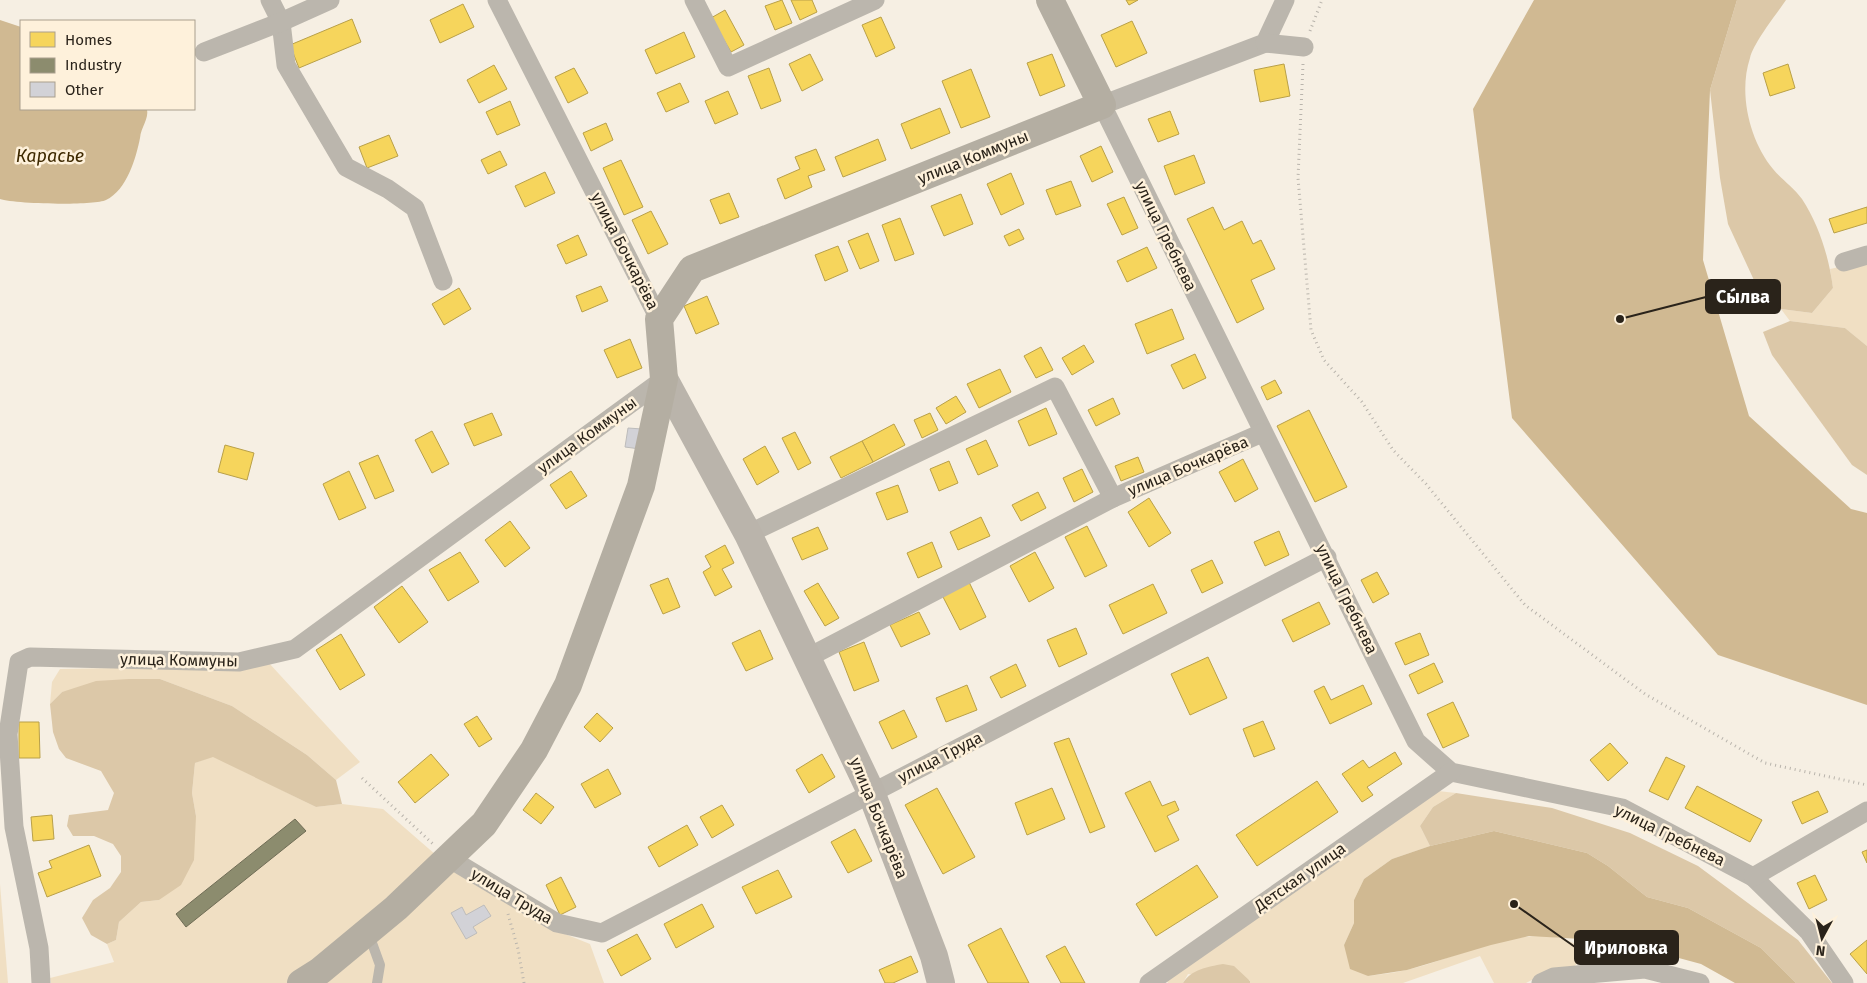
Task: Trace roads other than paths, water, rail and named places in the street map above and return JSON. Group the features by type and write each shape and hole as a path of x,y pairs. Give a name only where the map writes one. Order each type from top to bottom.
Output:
{"main road":[{"name":"улица Гребнева","path":"1050,0 1102,105"},
{"name":"улица Коммуны","path":"659,318 692,269 1102,105"},
{"name":"улица Бочкарёва","path":"659,318 664,379"},
{"name":"улица Коммуны","path":"302,983 320,971 396,908 447,857 484,824 534,750 568,685 641,486 664,379"}],"street":[{"path":"270,0 281,22 286,65 346,167 388,189 414,208 443,281"},
{"path":"204,52 281,22 330,0"},
{"name":"улица Бочкарёва","path":"497,0 659,318"},
{"path":"694,0 728,67 875,0"},
{"path":"1285,0 1265,43 1304,47"},
{"name":"улица Коммуны","path":"1102,105 1265,43"},
{"name":"улица Гребнева","path":"1102,105 1262,434 1327,557 1416,741 1451,772 1622,808 1753,877 1809,932 1844,983"},
{"path":"1844,262 1867,256"},
{"name":"улица Бочкарёва","path":"664,379 748,534 871,792 934,956 941,983"},
{"name":"улица Коммуны","path":"41,983 39,948 14,827 8,734 18,662 30,657 239,662 295,649 664,379"},
{"name":"улица Бочкарёва","path":"748,534 1055,387 1113,498"},
{"name":"улица Бочкарёва","path":"807,658 1113,498 1262,434"},
{"name":"улица Труда","path":"447,857 557,923 602,933 1327,557"},
{"name":"Детская улица","path":"1149,983 1451,772"},
{"path":"1753,877 1867,811"},
{"path":"1550,981 1645,969 1700,983"}],"lane":[{"path":"368,932 380,965 377,983"}],"water":[{"path":"1534,0 1737,0 1710,90 1703,260 1749,416 1851,509 1867,513 1867,705 1718,655 1512,418 1473,109"},
{"name":"Карасье","path":"0,20 20,27 20,110 147,110 147,116 129,173 120,189 106,200 54,204 0,199"},
{"path":"1494,831 1587,853 1608,866 1647,897 1688,908 1761,948 1796,983 1735,983 1701,964 1616,941 1529,936 1491,945 1407,970 1368,976 1350,969 1344,945 1354,923 1354,900 1364,879 1392,859 1430,846"}],"place":[{"name":"Сы́лва","path":"1620,319"},
{"name":"Ириловка","path":"1514,904"}]}
